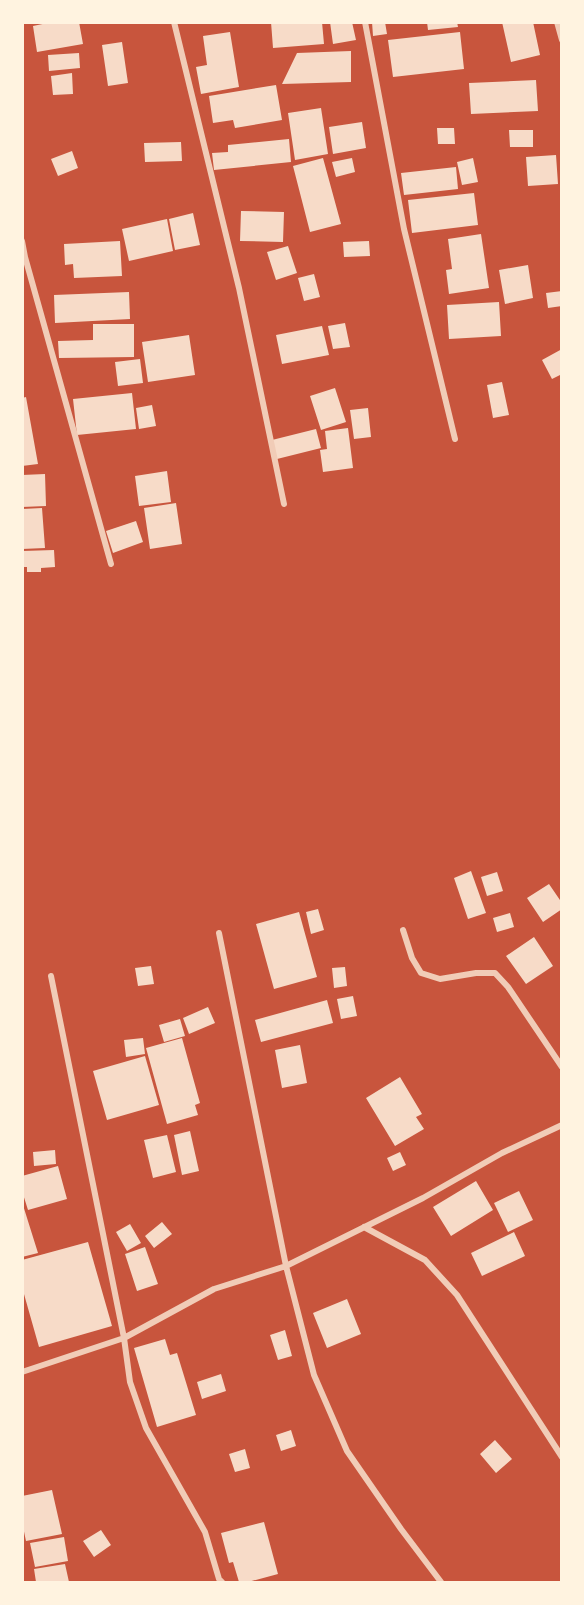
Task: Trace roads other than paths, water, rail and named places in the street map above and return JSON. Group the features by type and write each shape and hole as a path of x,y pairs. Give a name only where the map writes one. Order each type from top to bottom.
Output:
{"street":[{"path":"174,22 239,288 284,504"},
{"path":"365,22 404,229 455,439"},
{"path":"557,22 561,40"},
{"path":"22,241 111,564"},
{"path":"403,930 412,957 421,973 440,980 476,973 495,973 508,987 561,1067"},
{"path":"219,933 286,1266 314,1375 347,1451 400,1529 441,1582"},
{"path":"51,976 124,1338 130,1382 146,1428 205,1532 219,1579 222,1582"},
{"path":"22,1372 124,1338 214,1289 286,1266 423,1197 502,1153 561,1125"},
{"path":"364,1227 425,1260 457,1295 561,1456"}]}
